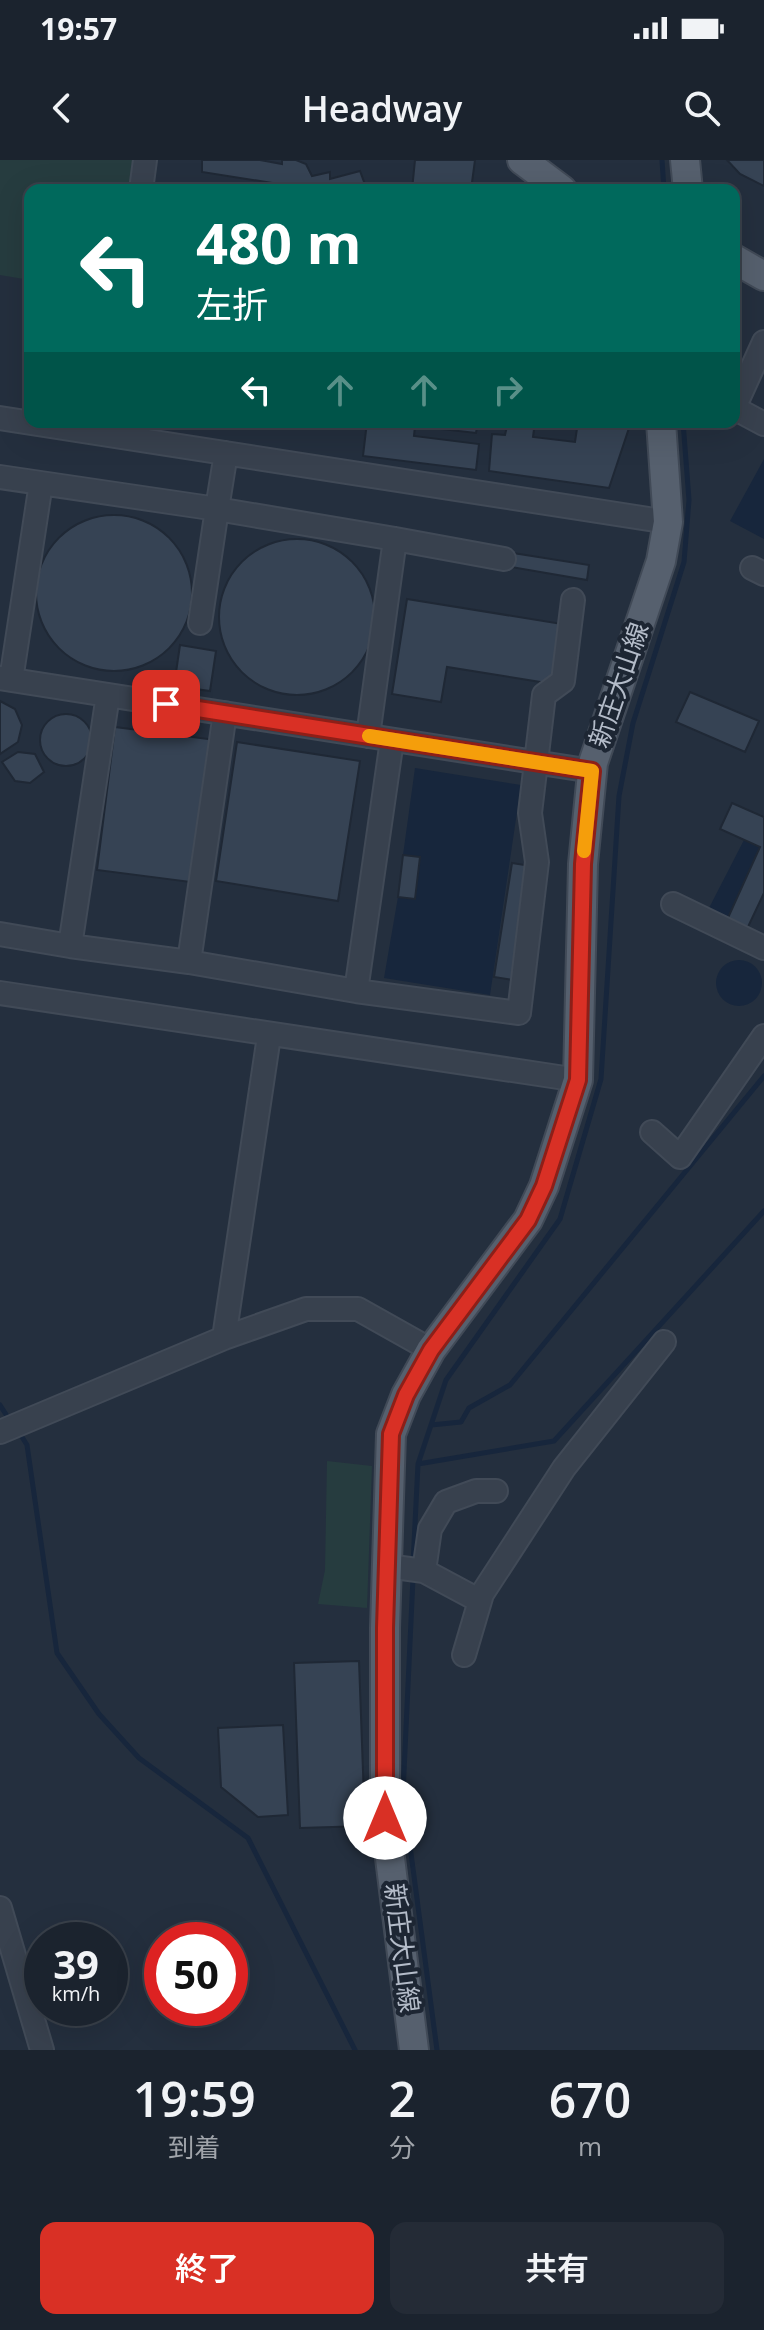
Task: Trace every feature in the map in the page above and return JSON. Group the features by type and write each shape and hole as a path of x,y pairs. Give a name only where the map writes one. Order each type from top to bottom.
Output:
{"main road":[{"path":"522,160 554,184"},
{"path":"685,160 687,184"},
{"path":"740,262 764,276"},
{"name":"新庄大山線","path":"414,2050 385,1818 391,1434 406,1395 431,1350 528,1220 544,1186 578,1080 583,864 592,771 661,561 668,522 661,428"}],"street":[{"path":"142,184 145,160"},
{"path":"740,395 764,342"},
{"path":"740,411 764,424"},
{"path":"0,418 24,422"},
{"path":"65,428 668,522"},
{"path":"200,623 226,453"},
{"path":"0,477 217,509 504,559"},
{"path":"41,483 6,679 592,771"},
{"path":"368,736 395,539"},
{"path":"0,934 356,991 519,1013 537,862 530,813 544,695 563,681 573,600"},
{"path":"70,946 108,695"},
{"path":"189,962 225,713"},
{"path":"356,991 392,740"},
{"path":"673,904 764,948"},
{"path":"0,993 269,1036 578,1080"},
{"path":"224,1338 269,1036"},
{"path":"652,1132 680,1157 764,1036"},
{"path":"0,1432 224,1338 306,1309 358,1309 431,1350"},
{"path":"464,1655 480,1601 564,1468 664,1342"},
{"path":"424,1571 430,1529 446,1502 476,1491 496,1491"},
{"path":"387,1566 424,1571 480,1601"},
{"path":"0,1908 42,2050"}],"green space":[{"path":"0,160 139,160 136,184 24,184 24,279 0,275"},
{"path":"327,1461 372,1466 367,1608 318,1604 325,1570"}],"water":[{"path":"764,459 764,539 730,521"},
{"path":"415,768 521,785 490,995 384,978 398,897 415,898 403,855"},
{"path":"744,840 760,847 727,920 708,910"},
{"path":"739,960 748,961 755,967 761,974 761,992 755,999 748,1005 739,1006 730,1005 723,999 717,992 716,983 717,974 723,967 730,961"}],"building":[{"path":"202,160 260,160 282,164 282,160 296,160 306,164 312,176 330,172 330,179 360,171 365,184 279,184 202,172"},
{"path":"415,160 475,160 472,184 413,184"},
{"path":"727,160 764,160 764,186 740,174"},
{"path":"366,428 415,428 414,436 479,444 476,470 363,456"},
{"path":"432,428 477,428 476,433"},
{"path":"507,428 534,428 533,437 575,442 577,428 629,428 609,488 489,471 492,434 505,435"},
{"path":"114,515 144,521 169,538 186,563 192,593 186,623 169,648 144,665 114,671 84,665 59,648 42,623 36,593 42,563 59,538 84,521"},
{"path":"297,539 327,545 352,562 369,587 375,617 369,647 352,672 327,689 297,695 267,689 242,672 225,647 219,617 225,587 242,562 267,545"},
{"path":"513,553 589,565 587,580 511,567"},
{"path":"407,599 562,624 553,684 447,667 441,702 392,694"},
{"path":"180,645 216,651 210,691 174,686"},
{"path":"690,692 759,721 745,752 676,722"},
{"path":"0,701 15,709 22,725 18,742 0,754"},
{"path":"66,714 85,721 92,740 85,759 66,766 47,759 40,740 47,721"},
{"path":"115,727 216,740 198,883 97,870"},
{"path":"237,742 360,761 338,901 216,881"},
{"path":"18,752 35,754 44,772 30,783 15,781 2,762"},
{"path":"732,803 764,817 764,893 747,929 727,920 760,847 720,829"},
{"path":"403,855 420,857 415,899 398,897"},
{"path":"512,863 531,866 513,980 494,977"},
{"path":"359,1661 365,1826 300,1828 294,1663"},
{"path":"283,1725 288,1815 258,1817 221,1787 218,1728"}],"waterway":[{"path":"662,160 664,184"},
{"path":"413,1564 418,1464 446,1380 560,1219 601,1079 619,796 633,723 684,562 689,500 683,428"},
{"path":"431,1425 461,1422 469,1408 510,1385 764,1076"},
{"path":"418,1464 554,1441 764,1211"},
{"path":"0,1405 7,1416"},
{"path":"22,1437 27,1445 57,1653 99,1714 139,1758 248,1838 355,2050"},
{"path":"413,1578 403,1793 437,2050"}],"slow traffic":[{"path":"369,736 592,771 584,851"}],"route":[{"path":"166,704 592,771 583,864 582,1018 578,1080 544,1186 528,1220 431,1350 406,1395 391,1434 385,1628 385,1818"}]}
